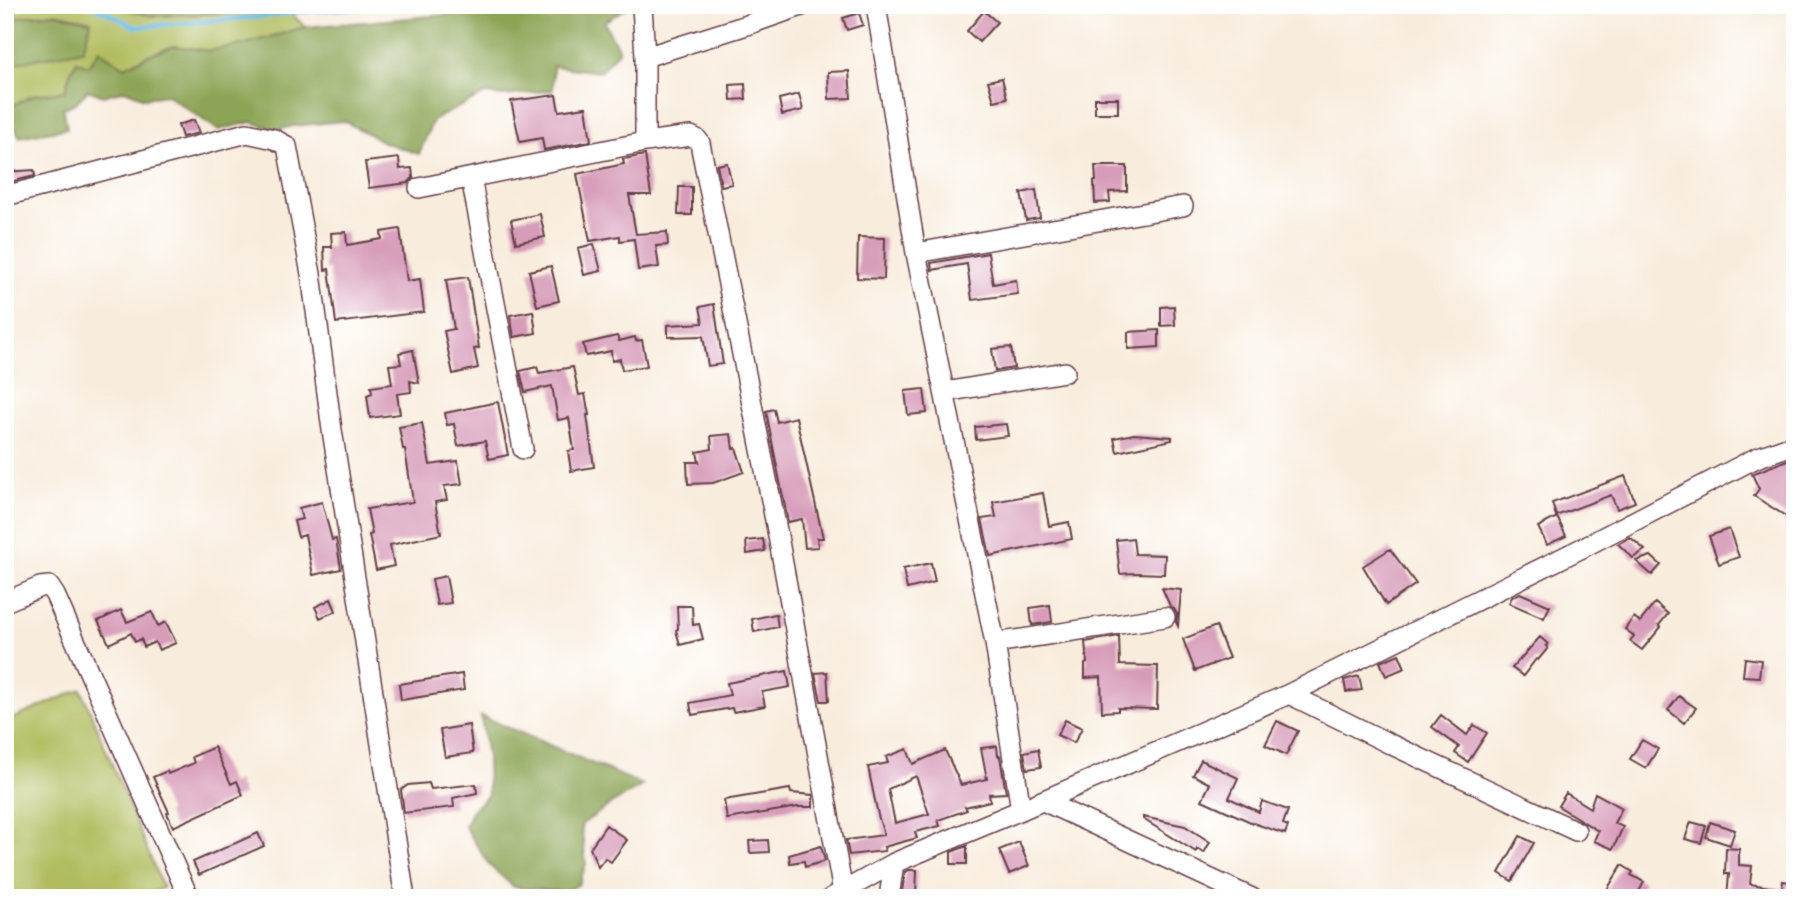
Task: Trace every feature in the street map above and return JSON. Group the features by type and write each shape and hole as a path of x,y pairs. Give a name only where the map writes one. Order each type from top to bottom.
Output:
{"street":[{"path":"642,5 645,142"},
{"path":"645,57 804,5"},
{"path":"876,5 916,253 995,643 1021,810"},
{"path":"5,196 247,133 274,139 287,146 311,274 332,430 405,898"},
{"path":"419,188 645,142 691,136 697,139 703,151 776,525 837,895 894,863 1289,694 1756,458 1795,444"},
{"path":"471,178 523,449"},
{"path":"916,253 1183,206"},
{"path":"944,392 1065,372"},
{"path":"5,602 40,587 49,586 55,595 189,898"},
{"path":"995,643 1165,617"},
{"path":"1289,694 1576,831"},
{"path":"1042,801 1252,898"},
{"path":"889,898 894,863"}],"green space":[{"path":"5,5 114,5 151,16 233,13 245,5 283,5 305,27 242,45 208,51 174,46 125,67 88,66 77,61 65,91 34,95 5,109 5,96 13,92 9,64 83,50 91,21 54,13 5,19"},
{"path":"115,5 245,5 233,13 151,16"},
{"path":"483,5 631,5 604,22 619,50 600,72 553,66 553,90 506,96 485,94 433,120 419,154 386,143 344,121 277,130 251,122 218,130 167,95 144,98 125,90 103,96 88,90 76,103 63,108 67,128 20,137 5,114 5,109 34,95 65,91 77,61 88,66 99,50 125,67 174,46 208,51 242,45 305,27 445,15"},
{"path":"54,13 91,21 83,50 10,64 13,93 5,96 5,19"},
{"path":"81,689 163,888 138,898 5,898 5,826 8,824 5,819 5,722"},
{"path":"481,716 643,785 581,825 586,864 579,884 565,892 514,887 490,866 465,827 471,811 488,795 487,758"}],"building":[{"path":"984,11 997,22 979,42 967,31"},
{"path":"859,13 863,25 847,30 843,18"},
{"path":"849,71 851,98 829,99 828,72"},
{"path":"1002,78 1007,98 994,101 988,81"},
{"path":"745,84 746,99 731,100 730,85"},
{"path":"799,94 803,110 782,115 779,99"},
{"path":"556,95 559,111 586,107 591,141 544,150 542,138 520,142 511,101"},
{"path":"1095,98 1118,98 1118,113 1095,113"},
{"path":"194,120 199,133 182,137 178,125"},
{"path":"645,155 651,195 629,195 636,234 667,232 668,245 656,246 659,267 638,270 634,239 620,241 620,236 590,241 577,174 624,164 623,159"},
{"path":"399,158 400,169 412,168 413,178 408,183 369,188 365,162"},
{"path":"727,163 732,184 721,186 717,165"},
{"path":"1095,166 1127,166 1127,191 1109,192 1110,202 1095,203"},
{"path":"34,170 35,176 5,183 5,172"},
{"path":"679,187 692,187 692,215 678,215"},
{"path":"1036,190 1040,218 1026,220 1021,193"},
{"path":"540,214 545,237 516,243 511,220"},
{"path":"400,229 407,281 420,279 424,312 336,323 329,269 325,270 324,247 332,247 331,233 346,232 347,245 382,239 381,232"},
{"path":"858,237 885,238 884,279 857,278"},
{"path":"594,244 601,271 584,275 578,248"},
{"path":"988,253 993,284 1016,280 1018,294 972,300 967,264 932,270 931,263"},
{"path":"551,266 559,301 537,306 529,271"},
{"path":"468,277 479,348 474,349 478,368 453,374 444,331 454,329 446,280"},
{"path":"714,304 723,364 708,366 703,336 668,337 668,325 703,323 700,307"},
{"path":"1174,306 1175,325 1161,326 1161,307"},
{"path":"533,311 536,333 514,337 510,315"},
{"path":"1159,330 1159,347 1128,349 1128,332"},
{"path":"617,336 619,341 635,337 636,341 642,340 647,366 622,370 620,359 612,361 611,351 586,356 583,344"},
{"path":"1011,347 1014,368 995,371 992,349"},
{"path":"413,350 419,383 410,381 411,392 397,394 400,414 370,418 367,395 372,393 371,387 392,384 389,365 401,364 399,353"},
{"path":"537,367 539,373 573,367 579,395 585,394 594,467 571,471 568,451 574,450 569,418 558,420 552,386 525,392 520,371"},
{"path":"924,389 927,413 908,415 905,391"},
{"path":"498,402 508,455 489,459 485,441 458,446 454,424 447,425 445,413"},
{"path":"774,409 777,422 796,417 823,538 817,538 818,547 805,548 802,519 788,522 766,411"},
{"path":"422,423 430,465 458,461 462,484 444,486 447,500 435,502 441,534 390,545 394,566 376,570 367,509 413,502 399,427"},
{"path":"1006,424 1008,436 976,440 975,427"},
{"path":"731,434 733,449 736,448 744,472 713,483 688,484 687,462 699,462 697,452 712,449 711,436"},
{"path":"1134,434 1172,437 1172,440 1117,452 1114,438"},
{"path":"1795,457 1795,522 1754,496 1759,489 1752,474"},
{"path":"1625,476 1635,502 1617,509 1611,495 1556,516 1552,503"},
{"path":"1043,493 1049,526 1069,522 1072,539 990,556 982,519 996,517 993,502"},
{"path":"322,502 332,540 336,539 341,569 313,575 305,535 298,537 294,521 302,519 299,508"},
{"path":"1557,517 1566,536 1547,545 1538,527"},
{"path":"1729,529 1739,557 1719,564 1709,536"},
{"path":"1630,537 1645,550 1633,558 1618,544"},
{"path":"1133,538 1135,554 1165,555 1164,574 1120,574 1116,540"},
{"path":"763,539 765,551 747,554 746,541"},
{"path":"1390,549 1416,584 1386,605 1363,566"},
{"path":"1651,556 1661,565 1652,575 1636,561"},
{"path":"931,563 935,582 907,589 903,569"},
{"path":"446,576 451,603 437,605 432,579"},
{"path":"1162,588 1181,590 1178,626 1177,614"},
{"path":"1520,593 1550,606 1544,618 1509,603 1512,597"},
{"path":"331,599 336,611 320,618 315,607"},
{"path":"1655,603 1668,614 1642,650 1630,641 1634,636 1625,629 1634,617 1640,622"},
{"path":"1050,605 1052,622 1032,625 1030,608"},
{"path":"677,606 692,606 693,625 699,624 703,639 680,645 676,630"},
{"path":"121,610 127,622 152,612 158,626 166,622 176,643 159,650 155,642 144,647 141,639 135,642 131,633 109,644 98,621"},
{"path":"776,614 778,627 754,632 752,619"},
{"path":"1216,626 1229,658 1195,671 1183,639"},
{"path":"1119,636 1120,665 1158,666 1157,709 1118,708 1118,711 1102,712 1101,677 1085,678 1085,642"},
{"path":"1540,637 1548,644 1548,648 1523,676 1512,668"},
{"path":"1399,654 1405,668 1386,676 1380,662"},
{"path":"1745,658 1761,660 1759,677 1743,676"},
{"path":"787,671 790,687 762,692 765,706 692,715 690,703 730,695 727,683"},
{"path":"827,672 829,701 821,701 815,673"},
{"path":"462,674 464,690 401,700 399,684"},
{"path":"1359,676 1362,690 1346,692 1344,680"},
{"path":"1679,696 1696,708 1684,723 1668,710"},
{"path":"1441,715 1467,735 1474,725 1487,733 1468,762 1455,753 1459,747 1432,727"},
{"path":"1065,720 1082,728 1074,743 1057,735"},
{"path":"1277,721 1298,731 1286,755 1265,745"},
{"path":"469,725 473,753 445,757 440,730"},
{"path":"1642,740 1658,749 1646,768 1630,759"},
{"path":"997,746 1006,793 989,794 990,801 965,807 967,810 938,820 940,826 915,832 917,838 884,847 885,851 849,855 846,840 884,835 868,767 888,763 886,757 907,749 913,764 945,750 961,785 987,779 981,748","holes":["916,776 929,814 895,823 888,789"]},
{"path":"214,747 231,784 237,781 243,795 173,827 153,777 194,763 192,757"},
{"path":"1038,749 1041,767 1027,769 1024,752"},
{"path":"1201,760 1238,778 1229,798 1259,812 1262,801 1288,810 1283,824 1288,826 1285,834 1202,800 1210,784 1193,775"},
{"path":"429,783 431,789 476,784 477,793 453,798 454,807 404,813 401,790 408,785"},
{"path":"790,789 791,793 813,795 813,807 727,819 724,800"},
{"path":"1566,793 1590,808 1595,793 1622,808 1614,823 1623,827 1613,849 1594,841 1598,831 1558,806"},
{"path":"1143,817 1185,826 1210,842 1204,853 1197,849 1196,852"},
{"path":"1691,822 1706,826 1701,843 1685,839"},
{"path":"1710,822 1735,830 1730,845 1706,837"},
{"path":"606,825 627,840 611,862 605,858 598,867 590,848"},
{"path":"258,833 264,846 199,875 193,862"},
{"path":"1520,836 1534,843 1512,881 1499,873"},
{"path":"768,840 769,852 750,853 749,841"},
{"path":"1019,842 1029,866 1009,874 999,850"},
{"path":"821,846 825,861 805,867 804,861 790,863 789,855"},
{"path":"967,846 967,864 951,864 951,852"},
{"path":"1726,848 1739,849 1739,865 1752,866 1750,884 1782,889 1783,881 1795,883 1795,898 1727,898 1729,874 1725,874"},
{"path":"1622,865 1633,872 1631,875 1644,882 1636,898 1602,898"},
{"path":"917,870 916,898 901,898 905,872"}],"waterway":[{"path":"5,8 18,5"},
{"path":"92,5 135,27 393,5"}],"railway":[{"path":"1787,5 1795,20"}]}
